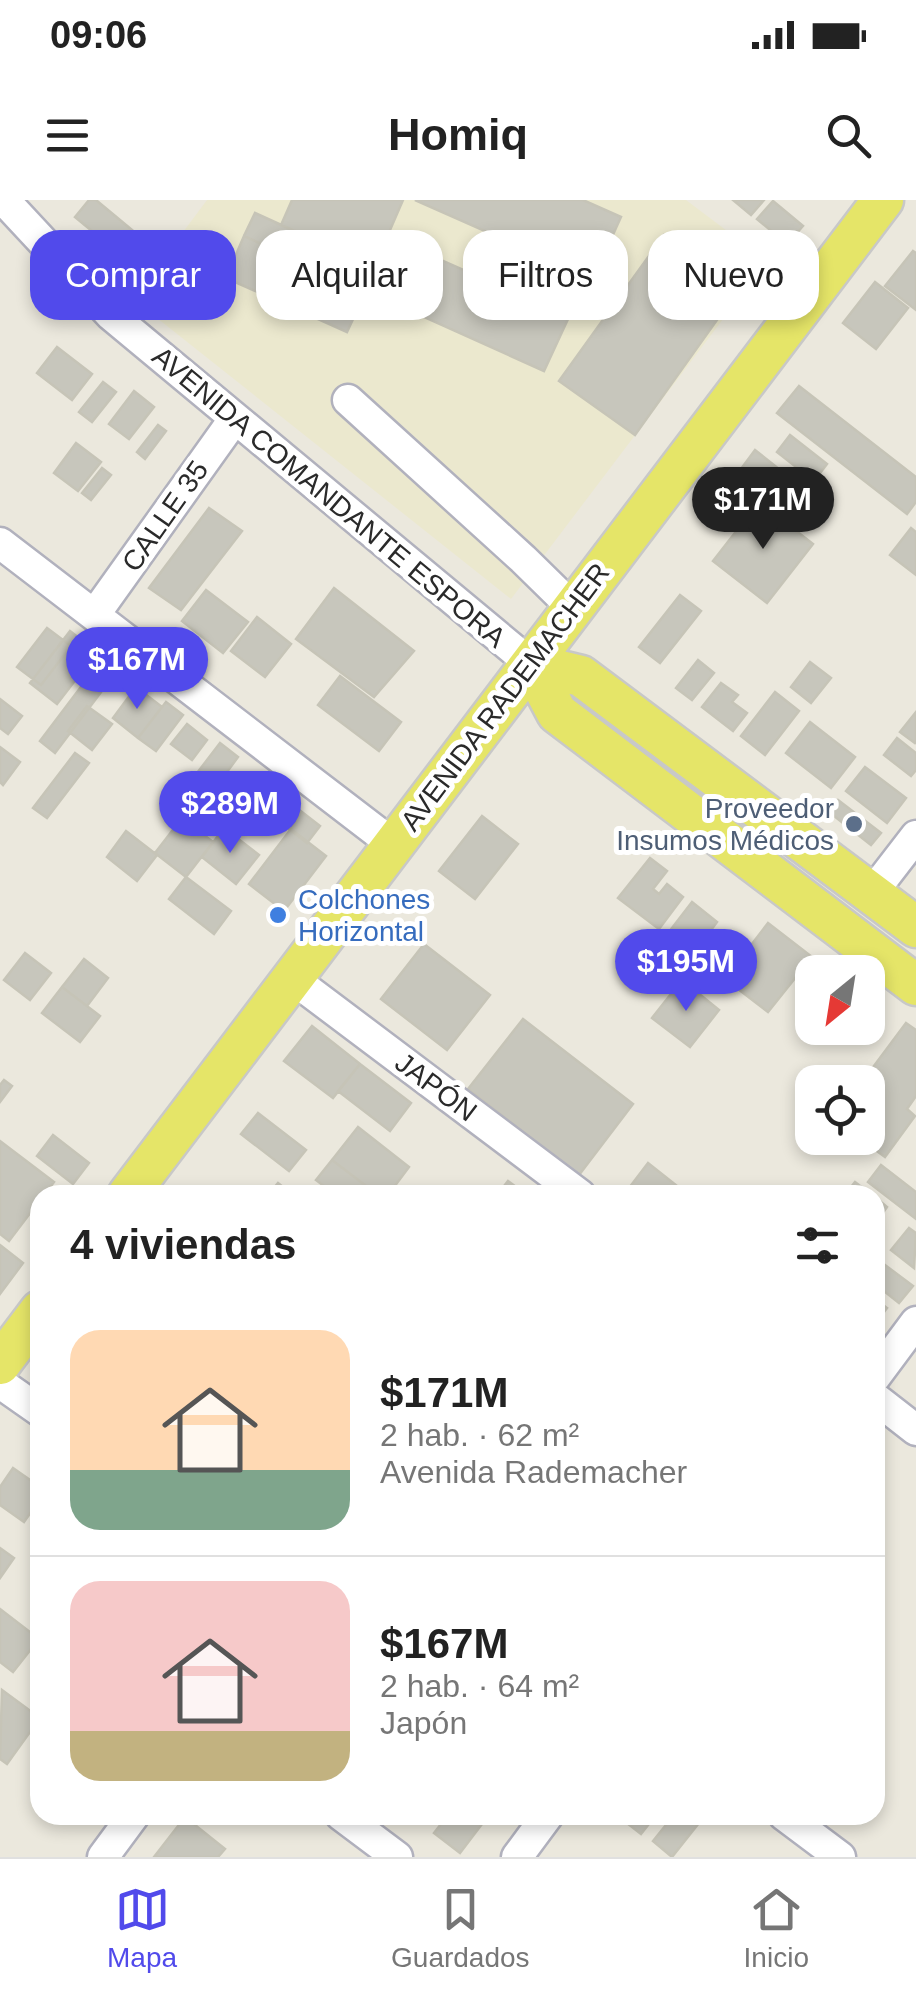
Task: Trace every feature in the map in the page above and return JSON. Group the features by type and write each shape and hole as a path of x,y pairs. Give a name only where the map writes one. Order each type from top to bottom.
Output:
{"main road":[{"name":"AVENIDA RADEMACHER","path":"136,1185 883,200"},
{"name":"AVENIDA COMANDANTE ESPORA","path":"531,664 580,676 916,926"},
{"name":"AVENIDA COMANDANTE ESPORA","path":"531,664 557,713 916,985"},
{"path":"0,1364 30,1325"}],"street":[{"name":"AVENIDA COMANDANTE ESPORA","path":"4,200 111,315 531,664"},
{"path":"348,400 572,608"},
{"name":"CALLE 35","path":"95,614 234,418"},
{"path":"6,560 95,614 394,844"},
{"path":"872,893 916,836"},
{"name":"JAPÓN","path":"292,979 567,1185"},
{"path":"885,1363 916,1322"},
{"path":"0,1383 30,1405"},
{"path":"885,1406 916,1430"},
{"path":"103,1857 127,1825"},
{"path":"355,1825 397,1857"},
{"path":"517,1857 541,1825"},
{"path":"797,1825 840,1857"}],"shaded area":[{"path":"207,200 686,200 726,230 648,230 648,320 722,320 511,599 159,320 236,320 236,230 185,230"}],"building":[{"path":"89,200 96,200 132,230 91,230 75,217"},
{"path":"292,200 403,200 390,230 292,230 281,225"},
{"path":"415,200 583,200 621,217 615,230 483,230"},
{"path":"733,200 764,200 751,215"},
{"path":"773,201 803,226 799,230 770,230 757,219"},
{"path":"255,213 292,230 256,230 256,241 244,236"},
{"path":"244,236 256,241 256,291 236,282 236,255"},
{"path":"913,251 916,253 916,310 885,286"},
{"path":"648,257 648,320 717,320 635,435 559,381 603,320 628,320 628,285"},
{"path":"443,261 463,270 463,320 568,320 544,371 431,320 443,320"},
{"path":"875,282 908,308 876,349 843,323"},
{"path":"320,320 353,320 347,332"},
{"path":"57,347 92,374 72,400 37,373"},
{"path":"103,382 116,392 92,422 79,412"},
{"path":"799,386 916,477 916,502 907,514 777,413"},
{"path":"134,391 154,407 129,439 109,424"},
{"path":"158,425 166,431 145,459 137,452"},
{"path":"790,435 827,464 814,481 777,452"},
{"path":"76,443 101,462 78,491 54,473"},
{"path":"755,450 794,481 776,503 738,473"},
{"path":"102,468 111,475 91,500 82,493"},
{"path":"759,502 813,544 767,603 713,561"},
{"path":"209,508 242,531 181,610 149,588"},
{"path":"911,528 916,532 916,575 890,555"},
{"path":"334,588 414,651 374,697 296,639"},
{"path":"206,590 248,622 223,653 182,621"},
{"path":"680,595 701,611 660,663 639,647"},
{"path":"257,617 291,644 265,677 231,651"},
{"path":"47,628 71,646 41,685 17,667"},
{"path":"70,631 97,652 57,704 30,683"},
{"path":"698,660 714,673 692,700 676,688"},
{"path":"810,662 831,678 811,703 791,687"},
{"path":"99,663 114,675 55,753 40,741"},
{"path":"340,676 401,722 379,751 318,705"},
{"path":"721,683 738,695 732,702 747,713 733,731 702,707"},
{"path":"136,687 162,707 138,738 113,718"},
{"path":"775,692 799,711 765,755 741,736"},
{"path":"0,699 22,716 8,734 0,728"},
{"path":"166,702 183,715 156,751 138,738"},
{"path":"87,706 112,724 92,750 68,731"},
{"path":"916,712 916,742 915,743 900,732"},
{"path":"810,722 855,757 831,788 786,753"},
{"path":"187,724 207,740 192,760 171,744"},
{"path":"897,738 916,753 916,770 911,776 884,755"},
{"path":"220,743 238,757 213,791 194,777"},
{"path":"0,747 20,762 3,785 0,782"},
{"path":"75,753 89,763 47,818 33,808"},
{"path":"865,767 906,798 887,823 846,791"},
{"path":"280,795 320,826 307,843 267,812"},
{"path":"838,800 881,833 871,845 829,812"},
{"path":"482,816 518,844 475,899 439,871"},
{"path":"182,818 213,842 186,877 155,853"},
{"path":"224,828 259,855 236,884 202,857"},
{"path":"291,829 326,856 284,911 249,884"},
{"path":"126,831 157,855 137,881 107,857"},
{"path":"650,858 667,871 653,889 659,894 667,884 683,897 659,929 618,898"},
{"path":"186,877 231,911 214,934 169,899"},
{"path":"692,902 717,922 688,961 662,941"},
{"path":"768,923 809,955 795,955 795,978 768,1012 725,979"},
{"path":"424,944 490,995 447,1050 381,999"},
{"path":"25,953 51,973 30,1000 4,980"},
{"path":"84,959 108,978 87,1006 62,987"},
{"path":"682,980 719,1010 690,1047 652,1018"},
{"path":"62,987 100,1016 80,1042 42,1013"},
{"path":"523,1019 633,1104 579,1175 468,1089"},
{"path":"906,1023 916,1030 916,1096 907,1109 915,1116 885,1157 885,1065 875,1065"},
{"path":"312,1026 360,1064 333,1098 284,1061"},
{"path":"360,1064 411,1103 390,1131 338,1091"},
{"path":"4,1080 12,1086 0,1102 0,1085"},
{"path":"258,1113 306,1150 289,1171 241,1134"},
{"path":"358,1127 409,1167 396,1185 365,1185 332,1160"},
{"path":"53,1135 89,1163 73,1184 37,1156"},
{"path":"0,1141 54,1182 30,1185 30,1213 9,1241 0,1234"},
{"path":"332,1160 365,1185 323,1185 316,1180"},
{"path":"648,1163 676,1185 631,1185"},
{"path":"881,1165 916,1192 916,1219 885,1195 885,1185 868,1182"},
{"path":"909,1228 916,1233 914,1268 891,1250"},
{"path":"0,1245 23,1263 0,1294"},
{"path":"885,1265 913,1286 899,1303 885,1292"},
{"path":"13,1468 30,1480 30,1513 24,1522 0,1505 0,1487"},
{"path":"0,1548 14,1558 0,1578"},
{"path":"0,1609 30,1632 30,1650 13,1672 0,1662"},
{"path":"2,1690 30,1711 30,1732 7,1764 0,1759"},
{"path":"179,1825 195,1825 225,1849 218,1857 154,1857"},
{"path":"440,1825 481,1825 460,1853 434,1833"},
{"path":"629,1825 648,1825 641,1834"},
{"path":"666,1825 697,1825 672,1857 653,1841"}],"place":[{"name":"Proveedor Insumos Médicos","path":"854,824"},
{"name":"Colchones Horizontal","path":"278,915"}]}
